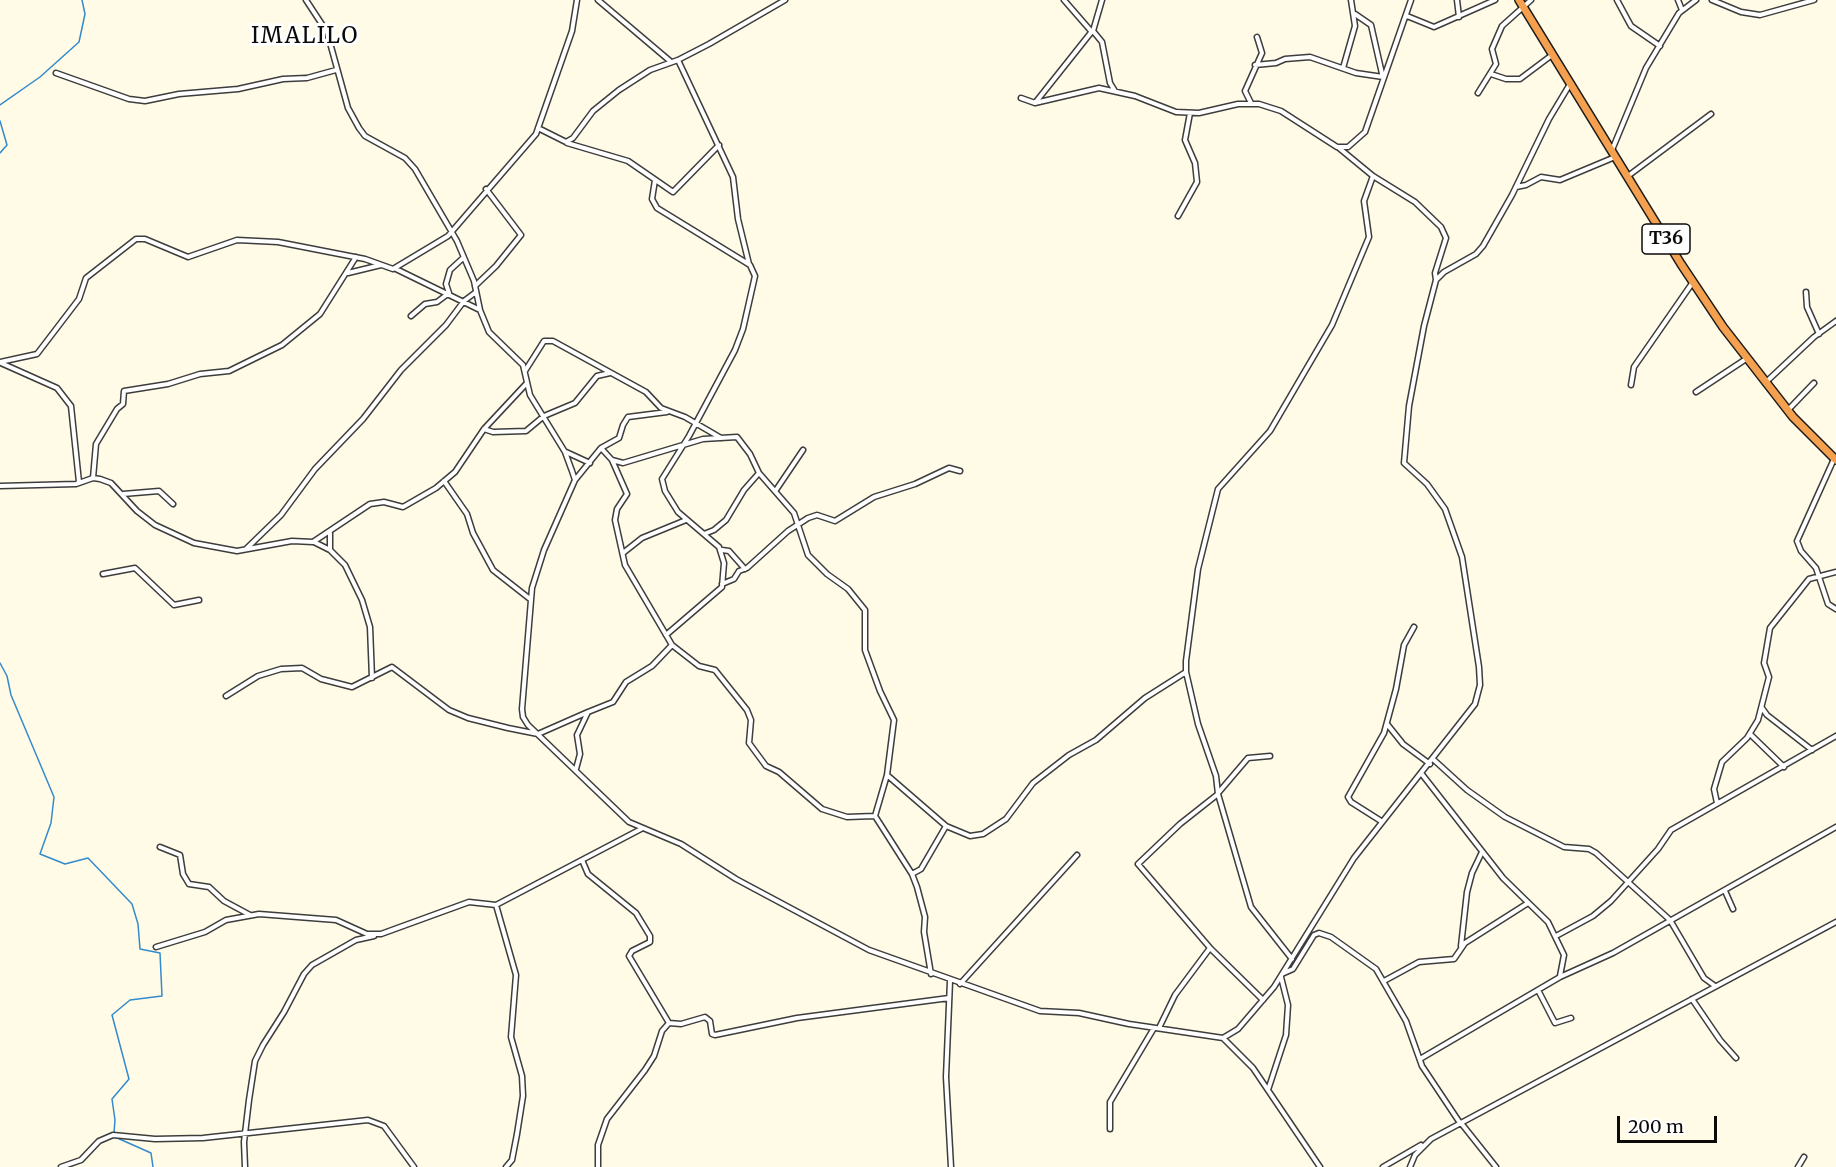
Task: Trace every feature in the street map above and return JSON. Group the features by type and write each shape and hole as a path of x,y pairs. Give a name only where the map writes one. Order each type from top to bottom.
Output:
{"highway":[{"name":"T36","path":"1521,3 1693,282 1764,383 1835,460"}],"street":[{"path":"306,0 327,32 348,108 361,133 410,164 453,232 476,286 480,310 494,339 518,358 525,372 526,384 566,452 575,480"},
{"path":"395,268 453,232 486,189 531,140 538,128 572,31 577,0"},
{"path":"598,0 670,62"},
{"path":"566,142 608,98 651,70 678,60 785,0"},
{"path":"1064,0 1102,42 1110,83 1115,92"},
{"path":"1035,103 1092,30 1102,0"},
{"path":"1343,68 1354,33 1351,0"},
{"path":"1337,147 1352,145 1365,132 1411,0"},
{"path":"1457,0 1459,17"},
{"path":"1407,16 1432,27 1459,17 1476,6 1495,0"},
{"path":"1478,93 1496,64 1493,47 1500,28 1521,3 1531,0"},
{"path":"1617,0 1631,26 1659,46"},
{"path":"1678,0 1682,10"},
{"path":"1516,187 1526,185 1541,177 1560,180 1614,153 1638,86 1659,46 1682,10 1696,0"},
{"path":"1712,0 1741,12 1760,15 1814,0"},
{"path":"1354,14 1371,25 1383,78"},
{"path":"1251,103 1245,91 1262,53 1257,37"},
{"path":"1491,74 1506,79 1520,79 1552,55"},
{"path":"1255,65 1310,57 1356,73 1383,78"},
{"path":"678,60 733,177 738,219 754,276 735,350 683,446 665,473 662,485 670,502 686,520 721,550 729,551 745,569"},
{"path":"56,72 129,99 145,101 179,94 238,89 283,79 307,78 336,70"},
{"path":"1021,98 1035,103 1103,88 1110,83"},
{"path":"1436,280 1444,272 1480,250 1516,187 1549,119 1570,83"},
{"path":"669,411 628,417 620,438 601,448 575,480 541,556 531,599 522,709 524,721 629,822 681,844 736,879 848,940 931,974 1040,1011 1079,1013 1223,1038 1233,1034 1282,975 1354,858 1381,821 1434,760 1475,704 1480,685 1471,611 1456,536 1445,509 1427,484 1404,463 1415,373 1436,280 1435,273 1446,238 1441,227 1415,201 1373,176 1337,147 1281,111 1251,103 1190,113 1166,110 1142,99 1103,88"},
{"path":"1178,216 1197,182 1192,153 1185,140 1190,113"},
{"path":"1628,176 1711,114"},
{"path":"538,128 566,142 628,161 671,191 676,191 719,145"},
{"path":"1292,959 1251,907 1218,793 1216,776 1201,734 1186,672 1198,568 1218,489 1270,431 1332,325 1369,237 1364,201 1373,176"},
{"path":"655,180 652,199 657,208 750,265"},
{"path":"476,286 521,235 486,189"},
{"path":"0,362 37,354 79,299 86,278 136,239 145,239 188,258 244,240 287,243 356,257 395,268 480,310"},
{"path":"93,478 96,444 117,409 123,404 124,391 176,382 200,374 230,371 277,348 318,315 356,257"},
{"path":"449,293 446,284 450,270 463,258"},
{"path":"347,273 382,265"},
{"path":"1631,385 1634,367 1693,282"},
{"path":"245,549 281,515 315,469 363,419 401,369 446,325 464,301 476,292"},
{"path":"1806,292 1806,307 1819,334"},
{"path":"411,316 425,304 437,302 449,293"},
{"path":"1764,383 1836,321"},
{"path":"525,372 541,345 548,341 646,392 658,406 722,438"},
{"path":"1696,392 1746,359"},
{"path":"0,362 57,388 71,406 79,482"},
{"path":"484,429 493,432 526,431 543,416 575,403 597,376 611,373"},
{"path":"1788,411 1814,383"},
{"path":"314,542 370,504 384,502 403,507 444,482 460,466 484,429 526,384"},
{"path":"612,460 623,463 703,439 732,437 740,440 759,473 795,513 808,555 827,574 848,589 865,610 865,650 880,691 894,720 887,775 875,816 912,874 925,917 924,932 931,974"},
{"path":"601,448 612,460 627,494 618,509 615,520 627,568 672,645 699,666 715,670 747,710 751,720 748,743 766,766 779,772 822,809 847,817 875,816"},
{"path":"776,490 802,450"},
{"path":"566,452 590,463"},
{"path":"1835,460 1797,540 1799,548 1814,565 1828,604 1836,609"},
{"path":"666,634 702,606 722,584 734,579 739,571 745,569 798,524 817,515 835,521 874,497 915,484 949,468 960,471"},
{"path":"703,534 714,530 726,520 744,490 759,473"},
{"path":"0,486 55,485 93,478 111,483 142,516 168,532 205,546 245,549 292,541 314,542 330,550 350,572 366,610 372,678"},
{"path":"444,482 466,514 473,533 494,570 519,587 531,599"},
{"path":"123,494 159,491 173,504"},
{"path":"623,553 642,538 686,520"},
{"path":"330,532 330,550"},
{"path":"721,550 724,564 722,584"},
{"path":"103,574 135,568 174,605 199,600"},
{"path":"1717,803 1714,789 1722,762 1750,734 1762,707 1769,677 1764,661 1770,628 1806,582 1836,572"},
{"path":"1381,821 1348,798 1379,744 1387,724 1404,645 1414,627"},
{"path":"226,696 258,676 290,667 306,669 321,679 352,687 392,667 431,698 459,714 538,734 613,702 626,682 652,666 672,645"},
{"path":"887,775 946,826 970,836 993,830 1006,819 1033,783 1070,755 1096,740 1145,698 1186,672"},
{"path":"1762,707 1767,715 1812,750"},
{"path":"576,769 580,754 578,735 588,712"},
{"path":"1387,724 1403,744 1430,764"},
{"path":"1750,734 1784,767"},
{"path":"1556,936 1599,912 1629,884 1671,830 1836,736"},
{"path":"1263,1000 1210,948 1138,864 1180,824 1218,793 1246,759 1263,755 1270,756"},
{"path":"1434,760 1467,790 1505,816 1564,847 1589,849 1670,920 1704,978 1715,986"},
{"path":"1421,773 1482,852 1548,922 1564,955 1560,977"},
{"path":"912,874 921,869 946,826"},
{"path":"1420,1059 1560,977 1606,957 1836,827"},
{"path":"245,1167 246,1132 257,1056 304,974 326,956 356,940 381,934 469,902 496,905 642,829"},
{"path":"160,847 180,855 183,874 189,885 208,887 224,901 250,915"},
{"path":"1384,981 1419,962 1454,959 1461,946 1467,892 1472,873 1482,852"},
{"path":"960,984 1077,855"},
{"path":"582,860 588,874 636,913 650,936 650,942 632,951 629,956 669,1023"},
{"path":"1725,891 1733,909"},
{"path":"1461,946 1528,903"},
{"path":"496,905 516,975 511,1037 522,1076 523,1096 512,1160 506,1167"},
{"path":"156,947 205,932 226,920 250,915 279,914 336,920 367,934 381,934"},
{"path":"1383,1167 1460,1123 1836,922"},
{"path":"1282,975 1293,969 1314,935 1324,934 1376,969 1406,1022 1420,1059 1460,1123 1496,1167"},
{"path":"1110,1129 1110,1102 1175,995 1210,948"},
{"path":"1268,1091 1283,1047 1287,1022 1288,1005 1282,975"},
{"path":"950,981 946,1077 951,1167"},
{"path":"1538,990 1555,1023 1570,1018"},
{"path":"669,1023 681,1024 705,1017 708,1019 712,1034 715,1035 797,1018 950,998"},
{"path":"1692,999 1720,1040 1736,1058"},
{"path":"598,1167 598,1145 607,1119 645,1070 654,1056 662,1031 669,1023"},
{"path":"1223,1038 1246,1059 1320,1167"},
{"path":"61,1167 81,1161 99,1142 113,1136 192,1138 368,1120 384,1126 414,1167"},
{"path":"1410,1167 1415,1155 1425,1144"},
{"path":"1798,1167 1804,1157"}],"waterway":[{"path":"0,105 40,77 79,42 85,14 82,0"},
{"path":"0,121 7,145 0,153"},
{"path":"0,663 54,797 51,823 40,854 65,864 88,858 132,904 138,924 140,949 160,953 162,996 130,1000 112,1015 129,1079 112,1099 114,1133"},
{"path":"115,1137 151,1153 153,1167"}],"district":[{"name":"IMALILO","path":"305,37"}]}
